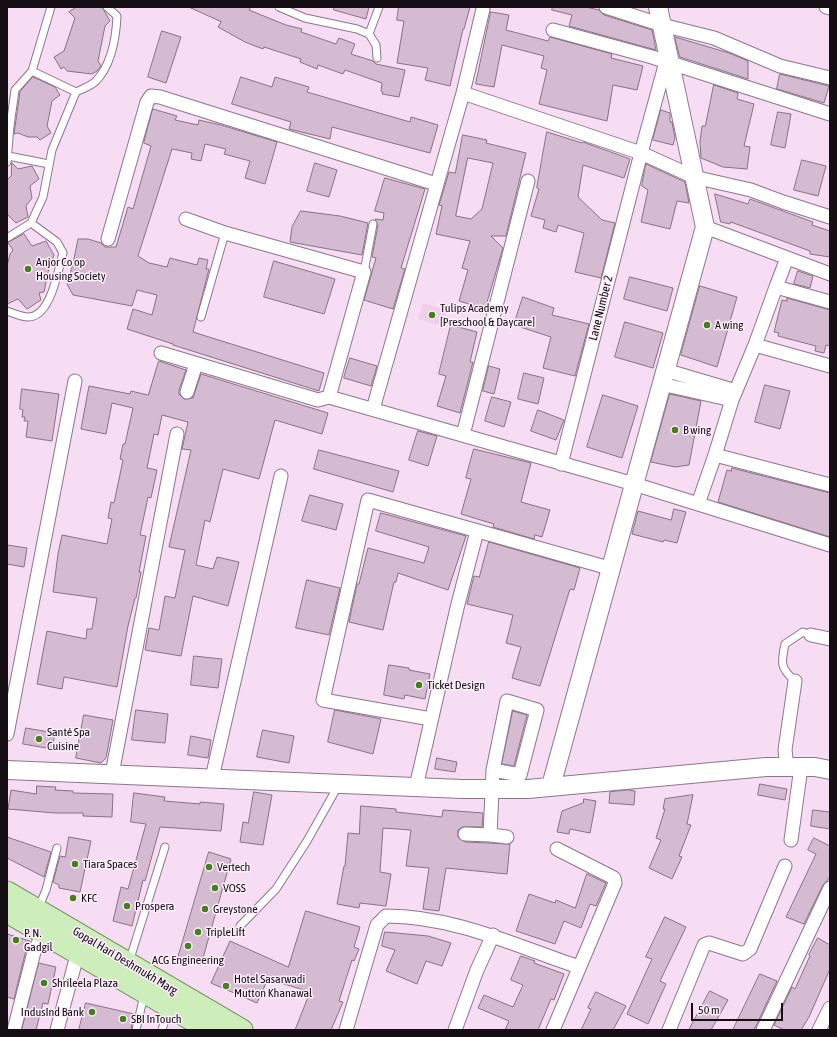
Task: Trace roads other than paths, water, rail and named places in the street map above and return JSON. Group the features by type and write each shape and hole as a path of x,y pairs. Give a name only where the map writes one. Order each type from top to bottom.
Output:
{"main road":[{"name":"Gopal Hari Deshmukh Marg","path":"7,892 129,963 209,1030"},
{"name":"Gopal Hari Deshmukh Marg","path":"7,912 44,932 145,993 171,999 242,1030"}],"street":[{"path":"606,7 662,25 714,38 780,66 830,78"},
{"path":"551,786 609,568 634,484 705,227 668,62 658,7"},
{"path":"826,7 830,8"},
{"path":"373,409 463,93 483,9"},
{"path":"553,30 668,62 830,114"},
{"name":"Lane Number 2","path":"561,464 641,153 668,62"},
{"path":"463,93 641,153 694,177 751,190 830,217"},
{"path":"108,239 147,102 151,96 160,97 436,184"},
{"path":"463,435 528,181"},
{"path":"186,219 225,233 364,272 329,396"},
{"path":"705,227 830,274"},
{"path":"698,504 734,395 755,345 787,258"},
{"path":"776,287 830,302"},
{"path":"755,345 830,366"},
{"path":"161,353 318,400 329,396 634,484 830,546"},
{"path":"187,392 196,364"},
{"path":"663,377 734,395"},
{"path":"7,734 75,381"},
{"path":"112,774 177,434"},
{"path":"715,455 830,485"},
{"path":"212,778 281,476"},
{"path":"431,719 323,700 368,500 609,568"},
{"path":"416,787 456,608 476,531"},
{"path":"811,635 830,639"},
{"path":"791,840 794,767 785,750 795,681"},
{"path":"490,835 493,770 507,701 537,710 520,775 493,770"},
{"path":"7,770 493,789 528,789 697,772 794,767 830,770"},
{"path":"465,834 507,837"},
{"path":"553,1030 615,883 614,878 557,849"},
{"path":"669,1030 704,945 709,943 743,954 750,949 785,866"},
{"path":"763,1030 830,888"},
{"path":"346,1030 377,925 386,916 404,916 447,923 493,935 579,967"},
{"path":"14,1030 34,952 44,932"},
{"path":"456,1030 477,970 493,935"},
{"path":"57,1030 78,952"},
{"path":"819,1030 830,1008"}],"lane":[{"path":"49,164 8,159 10,97 32,71 51,7"},
{"path":"7,238 32,223 43,198 52,150 76,92 95,82 108,65 116,35 117,16 107,7"},
{"path":"279,7 289,9 329,24 358,29 369,34 376,45 377,58"},
{"path":"369,34 379,7"},
{"path":"32,71 76,92"},
{"path":"7,311 27,318 38,315 49,302 51,295 62,253 57,242 32,223"},
{"path":"364,272 374,224"},
{"path":"201,317 225,233"},
{"path":"795,681 784,672 782,659 785,644 803,632 811,635"},
{"path":"240,926 276,889 307,840 339,784"},
{"path":"129,963 165,847"},
{"path":"37,910 46,890 57,848"},
{"path":"136,1030 145,993"},
{"path":"162,1030 171,999"}],"place":[{"name":"Anjor Co op Housing Society","path":"28,269"},
{"name":"Tulips Academy [Preschool & Daycare]","path":"432,315"},
{"name":"A wing","path":"707,325"},
{"name":"B wing","path":"675,430"},
{"name":"Ticket Design","path":"419,685"},
{"name":"Santé Spa Cuisine","path":"39,739"},
{"name":"Tiara Spaces","path":"75,864"},
{"name":"Vertech","path":"209,867"},
{"name":"VOSS","path":"215,888"},
{"name":"KFC","path":"73,898"},
{"name":"Prospera","path":"127,906"},
{"name":"Greystone","path":"205,909"},
{"name":"TripleLift","path":"198,932"},
{"name":"P. N. Gadgil","path":"16,940"},
{"name":"ACG Engineering","path":"188,946"},
{"name":"Shrileela Plaza","path":"44,983"},
{"name":"Hotel Sasarwadi Mutton Khanawal","path":"226,986"},
{"name":"IndusInd Bank","path":"92,1012"},
{"name":"SBI InTouch","path":"123,1019"}]}
